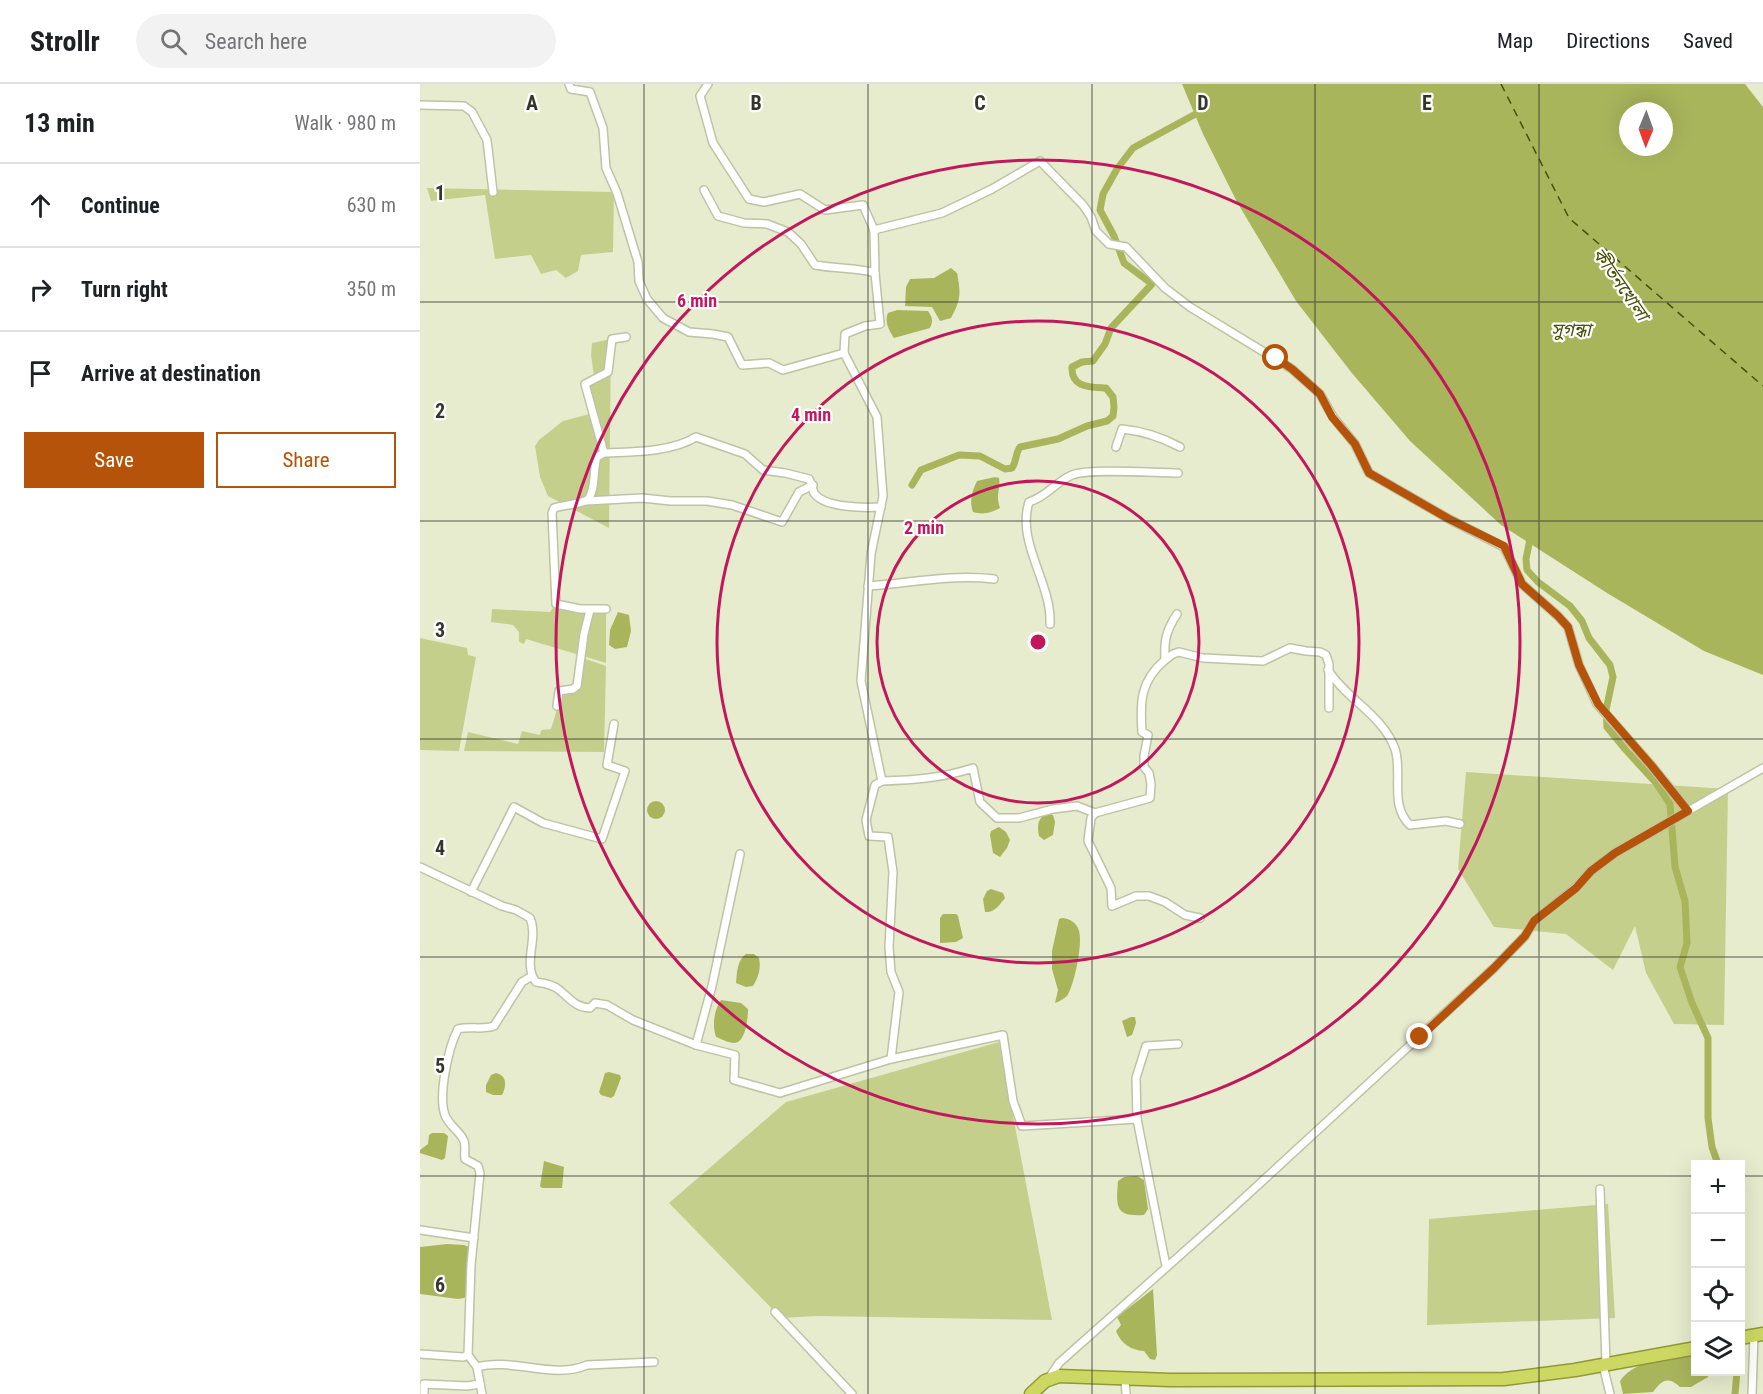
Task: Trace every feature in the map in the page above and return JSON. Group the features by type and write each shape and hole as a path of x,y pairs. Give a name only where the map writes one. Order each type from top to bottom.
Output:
{"highway":[{"path":"1030,1394 1047,1380 1059,1376 1280,1381 1504,1379 1691,1349"}],"street":[{"path":"568,84 572,89 590,92 603,128 606,168 617,194 638,262 639,281 647,299 663,318 688,332 728,338 742,365 769,363 783,370 844,353"},
{"path":"708,84 700,96 713,143 749,199 764,202 800,194 825,210 863,205 874,230 880,324 864,326 845,334 844,353 877,417 882,485 881,507 868,586 861,681 874,753 882,781"},
{"path":"420,105 464,106 472,112 487,140 493,192"},
{"path":"874,230 942,213 992,189 1040,161 1083,205 1096,231 1109,244 1126,247 1165,288 1190,307 1292,369 1320,394 1332,417 1355,444 1369,473 1449,519 1504,546 1522,584 1568,627 1579,665 1598,704 1688,811"},
{"path":"704,190 718,216 744,223 767,224 788,232 801,244 815,265 864,269 875,273"},
{"path":"604,453 585,384 608,372 612,339 626,337"},
{"path":"1116,447 1122,429 1139,431 1180,447"},
{"path":"586,501 592,490 597,457 604,453 636,452 679,446 696,437 745,454 763,470 808,479 817,495 838,505 852,508 881,507"},
{"path":"1050,624 1051,610 1032,555 1027,530 1025,513 1029,502 1041,498 1058,483 1074,474 1091,472 1178,473"},
{"path":"606,609 590,610 556,604 552,529 554,508 586,501 642,498 707,501 732,505 782,522 799,492 813,485"},
{"path":"868,586 919,582 945,577 969,576 994,579"},
{"path":"557,706 559,691 573,689 577,686 584,634 590,610"},
{"path":"1165,660 1164,644 1168,628 1178,614"},
{"path":"891,1059 899,992 891,972 889,947 893,872 888,837 869,836 866,820 876,785 882,781 920,780 956,774 973,768 980,802 997,818 1019,818 1053,809 1077,806 1095,813 1150,798 1152,794 1149,773 1144,767 1148,735 1142,732 1140,705 1144,688 1154,669 1179,652 1203,658 1263,661 1290,648 1320,652 1326,655 1329,708"},
{"path":"1328,670 1342,688 1382,726 1391,738 1396,752 1402,818 1410,825 1446,821 1460,824"},
{"path":"471,892 514,807 543,823 602,839 625,771 607,765 614,724"},
{"path":"1047,1380 1059,1363 1232,1209 1479,982 1525,936 1534,921 1576,888 1591,871 1615,853 1763,768"},
{"path":"1095,813 1091,818 1088,841 1112,888 1112,906 1136,896 1149,896 1165,902 1185,915 1200,918"},
{"path":"696,1045 712,986 740,854"},
{"path":"420,867 530,918 533,929 532,976 536,982 558,988 574,1004 590,1008 595,1003 607,1005 633,1020 696,1045 735,1054 734,1080 780,1093 891,1059 1003,1035 1013,1101 1022,1125 1137,1119"},
{"path":"482,1394 477,1367 468,1355 480,1173 477,1166 465,1159 465,1143 444,1114 442,1093 452,1041 458,1029 494,1026 522,982 532,976"},
{"path":"1166,1266 1137,1119 1136,1078 1146,1046 1178,1044"},
{"path":"1599,1189 1605,1364 1610,1394"},
{"path":"420,1230 474,1238"},
{"path":"775,1312 852,1394"},
{"path":"1752,1394 1759,1335"},
{"path":"420,1354 463,1357 468,1355"},
{"path":"477,1367 490,1363 537,1369 578,1369 587,1365 654,1362"},
{"path":"1125,1378 1126,1394"},
{"path":"424,1394 424,1384 467,1386 480,1384"}],"shaded area":[{"path":"427,188 614,192 613,252 581,255 578,271 566,278 556,270 541,274 531,255 495,259 485,195 431,201"},
{"path":"611,339 609,528 548,496 540,477 535,446 539,440 563,421 590,414 581,383 594,376 592,343"},
{"path":"555,605 606,611 606,663 526,639 524,644 519,642 519,632 513,625 491,622 492,609 550,612"},
{"path":"420,638 467,648 468,655 476,657 459,751 420,750"},
{"path":"583,658 606,666 604,752 464,751 468,732 518,744 522,731 540,735 541,730 551,729 562,693 574,692"},
{"path":"1466,772 1728,789 1724,1025 1674,1024 1646,973 1635,926 1613,970 1566,934 1494,927 1458,869"},
{"path":"999,1042 1052,1320 818,1316 781,1318 669,1203 786,1102"},
{"path":"1608,1204 1615,1318 1427,1325 1429,1219"}],"water":[{"name":"সুগন্ধা","path":"1182,84 1745,84 1763,107 1763,675 1704,651 1607,593 1501,525 1410,441 1351,372 1296,301 1237,202 1203,134"},
{"path":"951,268 957,273 959,291 957,306 951,318 940,321 932,307 905,306 906,287 910,279 934,278"},
{"path":"897,310 928,311 932,320 930,328 894,338 887,319 888,313"},
{"path":"999,478 1000,508 987,513 973,512 972,496 977,481"},
{"path":"618,612 629,615 631,631 627,647 615,649 609,645 610,630"},
{"path":"656,801 662,804 665,810 662,816 656,819 650,816 647,810 650,804"},
{"path":"1047,813 1053,815 1055,822 1053,835 1044,840 1039,836 1038,826 1041,818"},
{"path":"999,827 1006,832 1010,840 1000,857 993,853 990,835 991,831"},
{"path":"991,889 1003,893 1005,898 994,910 985,912 983,899 987,891"},
{"path":"943,914 958,916 963,938 956,942 940,943 940,918"},
{"path":"1059,919 1071,920 1077,926 1080,945 1070,991 1066,997 1055,1003 1058,990 1052,969 1052,951"},
{"path":"746,954 754,954 759,958 760,965 753,986 746,987 736,983 739,963"},
{"path":"721,1000 741,1003 748,1009 744,1034 738,1042 734,1043 716,1037 714,1018"},
{"path":"1135,1017 1136,1023 1132,1035 1127,1037 1122,1021"},
{"path":"496,1073 504,1079 502,1095 486,1092 486,1085 491,1075"},
{"path":"605,1073 620,1075 621,1078 611,1098 599,1092"},
{"path":"444,1133 448,1136 445,1158 442,1160 420,1153 420,1150 428,1144 429,1135"},
{"path":"544,1161 564,1167 562,1188 542,1188 540,1186"},
{"path":"1137,1176 1144,1180 1148,1209 1144,1215 1127,1214 1119,1208 1118,1204 1118,1181 1124,1177"},
{"path":"447,1244 469,1247 468,1295 458,1299 420,1294 420,1247"},
{"path":"1153,1289 1157,1355 1155,1360 1150,1359 1144,1351 1127,1345 1116,1331 1121,1325 1117,1317"},
{"path":"1691,1356 1691,1376 1708,1377 1691,1387 1680,1387 1672,1381 1665,1381 1653,1392 1623,1394 1620,1381 1627,1373 1654,1361"}],"waterway":[{"path":"912,485 921,470 959,455 980,456 1005,469 1012,468 1020,447 1058,439 1087,426 1107,421 1113,416 1113,397 1106,388 1078,383 1072,367 1082,362 1093,361 1105,344 1111,328 1152,284 1124,263 1114,236 1100,210 1103,194 1117,169 1133,148 1203,110"},
{"path":"1531,534 1526,559 1527,570 1538,582 1570,606 1582,621 1589,638 1610,665 1613,677 1606,710 1607,727 1656,783 1670,804 1675,867 1685,901 1687,943 1680,967 1692,1003 1708,1038 1708,1118 1712,1147 1717,1160"},
{"path":"1735,1394 1737,1376"}],"ferry route":[{"path":"1501,84 1569,218 1763,386"}],"route":[{"path":"1276,358 1320,394 1332,417 1355,444 1369,473 1449,519 1504,546 1522,584 1568,627 1589,689 1609,720 1651,765 1688,811 1615,853 1591,871 1576,888 1534,921 1525,936 1494,968 1420,1037"}],"water label":[{"name":"কীর্তনখোলা","path":"1621,284"}]}
